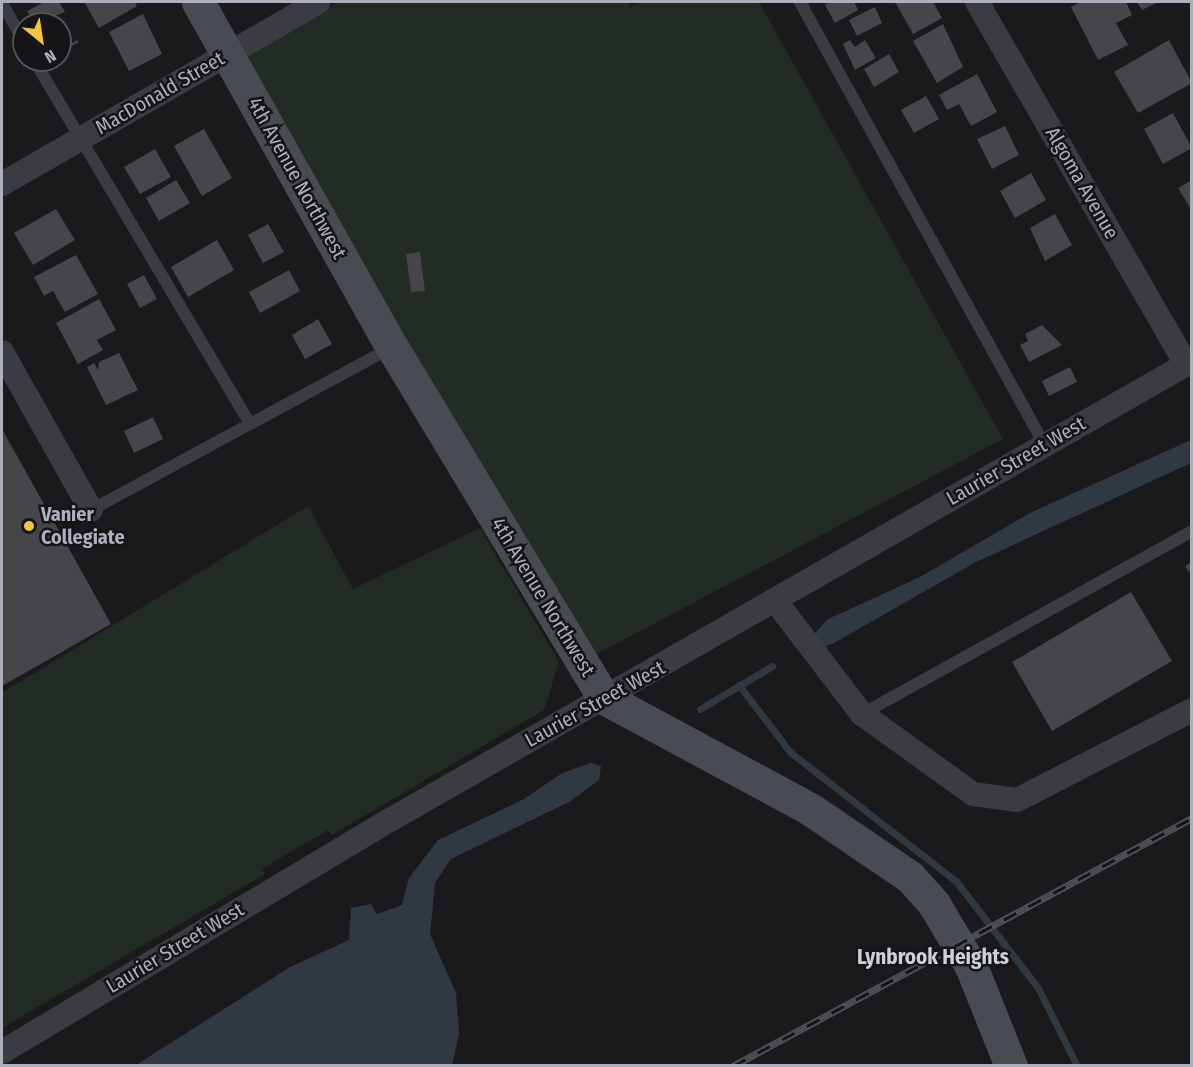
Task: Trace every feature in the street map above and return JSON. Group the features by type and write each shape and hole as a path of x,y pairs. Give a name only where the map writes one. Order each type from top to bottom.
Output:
{"street":[{"name":"4th Avenue Northwest","path":"198,2 392,347 604,698 810,808 910,877 934,904 971,966 1011,1065"},
{"name":"MacDonald Street","path":"2,184 318,2"},
{"name":"Algoma Avenue","path":"977,2 1189,363"},
{"path":"2,352 91,510"},
{"name":"Laurier Street West","path":"2,1052 604,698 777,603 1044,444 1189,363"},
{"path":"777,603 862,714 973,794 1017,800 1191,710"}],"lane":[{"path":"800,2 1044,444"},
{"path":"2,3 12,21"},
{"path":"41,72 79,140 250,424"},
{"path":"91,510 392,347"},
{"path":"862,714 1191,531"}],"shaded area":[{"path":"338,2 627,2 631,7 641,2 759,2 1003,439 589,658 242,56"},
{"path":"1191,440 1191,463 976,562 834,643 823,647 815,633 828,619 920,577 1030,513"},
{"path":"308,506 353,589 480,528 559,662 544,710 332,835 328,830 262,869 265,874 2,1028 2,693"},
{"path":"591,763 601,766 599,780 571,801 451,859 435,883 430,934 456,993 459,1034 452,1065 136,1065 290,967 349,940 351,908 371,904 377,914 402,905 409,878 438,840 524,799 562,773"}],"building":[{"path":"44,2 59,2 65,12 28,12"},
{"path":"135,2 137,6 99,28 85,3"},
{"path":"830,2 854,2 858,10 835,23 825,5"},
{"path":"895,2 933,2 942,18 913,34"},
{"path":"1081,2 1126,2 1132,15 1116,23 1128,45 1098,60 1071,7"},
{"path":"1137,2 1158,2 1142,10"},
{"path":"875,7 882,23 857,36 849,20"},
{"path":"143,14 162,54 129,71 109,32"},
{"path":"943,24 963,67 937,83 913,41"},
{"path":"850,40 855,47 865,40 876,58 855,70 843,44"},
{"path":"1169,40 1192,83 1138,113 1114,72"},
{"path":"889,54 899,72 874,87 864,69"},
{"path":"977,74 997,112 971,126 959,104 947,110 939,95"},
{"path":"926,96 939,119 914,133 901,110"},
{"path":"1173,113 1192,148 1163,164 1144,129"},
{"path":"1005,126 1019,155 992,169 977,139"},
{"path":"204,129 232,178 202,196 174,146"},
{"path":"155,149 171,177 140,194 124,167"},
{"path":"1031,173 1046,200 1015,218 1000,191"},
{"path":"176,180 190,203 159,221 146,198"},
{"path":"1192,180 1192,211 1178,188"},
{"path":"56,209 75,240 33,265 14,233"},
{"path":"1055,214 1072,245 1045,261 1030,228"},
{"path":"268,224 284,252 263,263 248,235"},
{"path":"217,240 234,270 188,297 171,267"},
{"path":"420,252 425,291 411,292 406,254"},
{"path":"76,255 98,294 65,312 53,291 44,296 34,277"},
{"path":"289,270 300,291 260,313 249,292"},
{"path":"144,275 157,299 140,308 127,284"},
{"path":"99,299 116,330 97,340 103,350 78,364 56,323"},
{"path":"318,319 332,344 305,359 292,335"},
{"path":"1042,325 1062,345 1029,362 1020,345 1028,341 1025,334"},
{"path":"119,353 138,390 106,405 87,367 94,363 98,370 99,362"},
{"path":"1070,367 1077,382 1049,396 1042,381"},
{"path":"153,417 163,439 134,453 124,431"},
{"name":"Vanier Collegiate","path":"2,429 111,624 2,686"},
{"path":"1192,562 1192,576 1185,566"},
{"path":"1131,592 1172,661 1052,731 1012,662"}],"waterway":[{"path":"700,709 772,666"},
{"path":"739,685 790,752 956,881 1038,988 1077,1066"}],"railway":[{"path":"733,1066 1192,818"}],"place":[{"name":"Vanier Collegiate","path":"29,526"}],"district":[{"name":"Lynbrook Heights","path":"933,957"}]}
